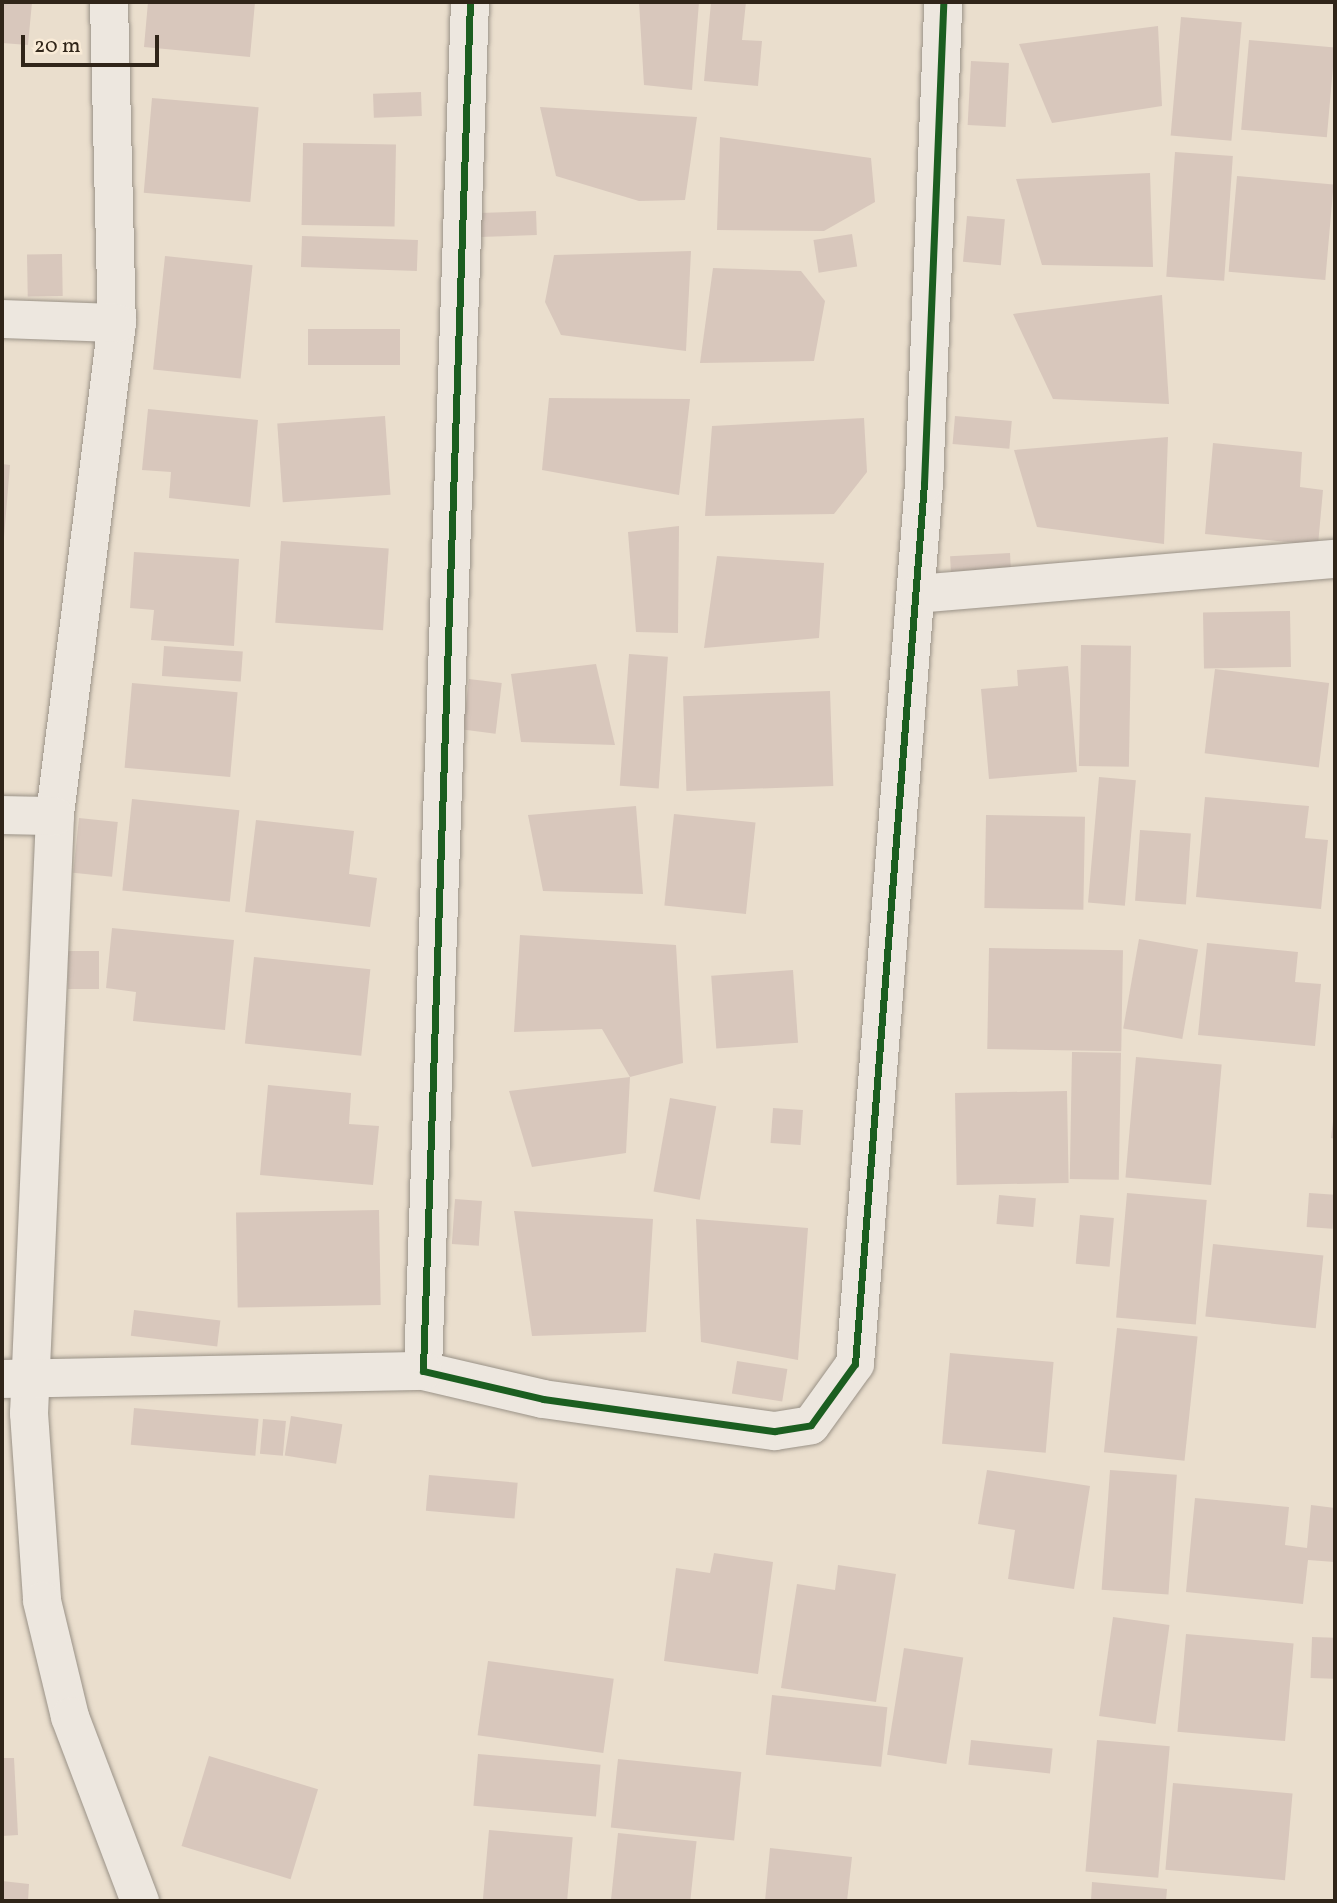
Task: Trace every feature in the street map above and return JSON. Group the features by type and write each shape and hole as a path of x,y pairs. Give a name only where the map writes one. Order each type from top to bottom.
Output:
{"street":[{"path":"108,2 117,323 55,816 16,1380 42,1601 70,1717 140,1901"},
{"path":"423,1371 470,2"},
{"path":"16,1380 423,1371 543,1399 775,1431 811,1425 831,1405 855,1364 916,594 943,2"},
{"path":"2,318 117,323"},
{"path":"916,594 1335,559"},
{"path":"2,815 55,816"}],"building":[{"path":"2,2 32,2 28,45 2,43"},
{"path":"148,2 255,2 250,57 144,47"},
{"path":"639,2 699,2 692,90 644,85"},
{"path":"711,2 746,2 742,40 762,41 758,86 704,81"},
{"path":"1181,17 1242,22 1231,141 1171,136"},
{"path":"1158,26 1162,106 1052,123 1019,44"},
{"path":"1249,40 1335,47 1327,137 1241,130"},
{"path":"971,61 1009,63 1006,127 968,125"},
{"path":"421,92 422,116 374,118 373,94"},
{"path":"152,98 259,107 250,202 144,193"},
{"path":"540,107 697,117 685,200 639,201 556,176"},
{"path":"720,137 871,158 875,202 824,231 717,230"},
{"path":"303,143 396,145 395,227 302,225"},
{"path":"1175,152 1233,156 1224,281 1166,277"},
{"path":"1150,173 1153,267 1042,265 1016,179"},
{"path":"1237,176 1334,184 1325,280 1229,272"},
{"path":"536,211 537,235 480,237 479,213"},
{"path":"967,216 1005,219 1001,265 963,262"},
{"path":"852,234 857,267 819,273 813,240"},
{"path":"302,236 418,240 417,271 301,267"},
{"path":"691,251 686,351 561,335 545,302 554,255"},
{"path":"62,254 63,296 28,297 27,255"},
{"path":"165,256 253,265 241,379 153,369"},
{"path":"713,268 801,271 825,301 814,361 700,363"},
{"path":"1162,295 1169,404 1053,399 1013,314"},
{"path":"308,329 400,329 400,365 308,365"},
{"path":"549,398 690,399 679,495 542,470"},
{"path":"148,409 258,420 250,507 169,498 171,472 142,470"},
{"path":"385,416 391,495 283,502 277,424"},
{"path":"955,416 1012,421 1009,449 953,444"},
{"path":"864,418 867,472 834,514 705,516 712,426"},
{"path":"1168,437 1164,544 1037,527 1014,450"},
{"path":"1213,443 1302,452 1300,487 1323,490 1318,545 1205,534"},
{"path":"2,464 10,465 4,537 2,537"},
{"path":"679,526 678,633 636,632 628,532"},
{"path":"281,541 389,549 383,630 275,623"},
{"path":"134,552 239,559 234,646 151,640 154,610 130,608"},
{"path":"1010,553 1012,586 952,589 950,556"},
{"path":"717,556 824,563 819,638 704,648"},
{"path":"1290,611 1291,667 1204,669 1203,613"},
{"path":"1081,645 1131,646 1129,767 1079,766"},
{"path":"164,646 243,652 241,681 162,676"},
{"path":"629,654 668,657 659,788 620,786"},
{"path":"596,664 615,745 521,742 511,674"},
{"path":"1068,666 1077,772 989,779 981,689 1018,686 1017,670"},
{"path":"1215,669 1329,683 1319,767 1205,753"},
{"path":"469,679 502,683 496,734 463,730"},
{"path":"132,683 238,692 230,777 125,768"},
{"path":"830,691 833,786 686,791 683,696"},
{"path":"1099,777 1136,780 1125,906 1088,903"},
{"path":"1205,797 1309,806 1305,838 1328,840 1321,909 1196,897"},
{"path":"132,799 239,810 230,902 122,890"},
{"path":"636,806 643,894 543,891 528,815"},
{"path":"674,814 756,823 746,914 664,905"},
{"path":"986,815 1085,817 1083,910 984,908"},
{"path":"79,818 118,822 112,877 73,873"},
{"path":"256,820 354,831 349,874 377,878 370,927 245,912"},
{"path":"1140,830 1191,834 1186,904 1135,901"},
{"path":"112,928 234,940 225,1030 133,1021 136,992 106,988"},
{"path":"520,935 676,945 683,1063 630,1077 602,1029 514,1032"},
{"path":"1139,939 1198,949 1182,1039 1123,1029"},
{"path":"1207,943 1298,952 1295,982 1321,984 1315,1046 1198,1035"},
{"path":"989,948 1123,950 1121,1051 987,1049"},
{"path":"68,951 99,951 99,989 68,989"},
{"path":"254,957 370,969 361,1056 245,1044"},
{"path":"793,970 798,1043 716,1049 711,976"},
{"path":"1072,1052 1121,1053 1119,1180 1070,1179"},
{"path":"1136,1057 1222,1064 1211,1185 1125,1178"},
{"path":"630,1077 626,1153 532,1167 509,1091"},
{"path":"268,1085 351,1093 349,1124 379,1126 373,1185 260,1175"},
{"path":"1067,1091 1069,1183 957,1185 955,1093"},
{"path":"670,1098 716,1106 700,1200 654,1192"},
{"path":"1335,1105 1335,1139 1331,1138"},
{"path":"773,1108 803,1110 800,1145 771,1143"},
{"path":"1127,1193 1207,1200 1196,1324 1116,1318"},
{"path":"1309,1193 1335,1195 1333,1229 1307,1227"},
{"path":"999,1195 1036,1198 1033,1227 996,1224"},
{"path":"455,1199 482,1201 479,1246 452,1244"},
{"path":"379,1210 381,1305 238,1307 236,1212"},
{"path":"514,1211 653,1219 646,1332 532,1336"},
{"path":"1080,1215 1114,1218 1110,1267 1076,1264"},
{"path":"696,1219 808,1228 798,1360 701,1342"},
{"path":"1213,1244 1323,1256 1316,1328 1205,1317"},
{"path":"134,1310 220,1321 217,1346 131,1336"},
{"path":"1117,1328 1198,1336 1184,1461 1104,1452"},
{"path":"950,1353 1054,1362 1046,1453 942,1444"},
{"path":"737,1361 787,1369 782,1402 732,1394"},
{"path":"134,1408 259,1419 255,1456 131,1445"},
{"path":"291,1416 342,1424 336,1464 285,1456"},
{"path":"263,1419 286,1421 283,1456 260,1454"},
{"path":"987,1470 1090,1486 1074,1589 1008,1579 1015,1530 978,1524"},
{"path":"1110,1470 1177,1475 1168,1594 1102,1590"},
{"path":"429,1475 518,1483 515,1519 426,1511"},
{"path":"1195,1498 1289,1507 1285,1545 1307,1548 1311,1505 1335,1508 1335,1562 1308,1560 1303,1604 1186,1592"},
{"path":"714,1553 773,1562 758,1674 664,1661 676,1568 710,1573"},
{"path":"838,1565 896,1574 876,1702 781,1688 797,1584 835,1590"},
{"path":"1113,1617 1169,1625 1156,1724 1099,1716"},
{"path":"1186,1634 1294,1643 1285,1741 1177,1732"},
{"path":"1312,1637 1335,1638 1334,1679 1311,1678"},
{"path":"904,1648 963,1657 946,1764 887,1755"},
{"path":"488,1661 614,1679 603,1753 478,1735"},
{"path":"772,1695 887,1707 881,1767 766,1755"},
{"path":"971,1740 1053,1749 1050,1773 968,1765"},
{"path":"1097,1740 1170,1746 1158,1878 1085,1871"},
{"path":"478,1754 601,1765 596,1817 473,1806"},
{"path":"209,1756 318,1789 291,1879 182,1846"},
{"path":"2,1758 14,1758 18,1835 2,1836"},
{"path":"618,1759 741,1772 734,1841 611,1828"},
{"path":"1173,1783 1293,1793 1285,1880 1165,1870"},
{"path":"489,1830 573,1837 567,1901 483,1901"},
{"path":"618,1833 697,1841 690,1901 611,1901"},
{"path":"770,1848 852,1857 847,1901 765,1901"},
{"path":"2,1881 29,1884 28,1901 2,1901"},
{"path":"1092,1882 1167,1889 1166,1901 1091,1901"}],"cycle path":[{"path":"470,2 423,1371 543,1399 775,1431 811,1425 855,1364 924,484 943,2"}]}
